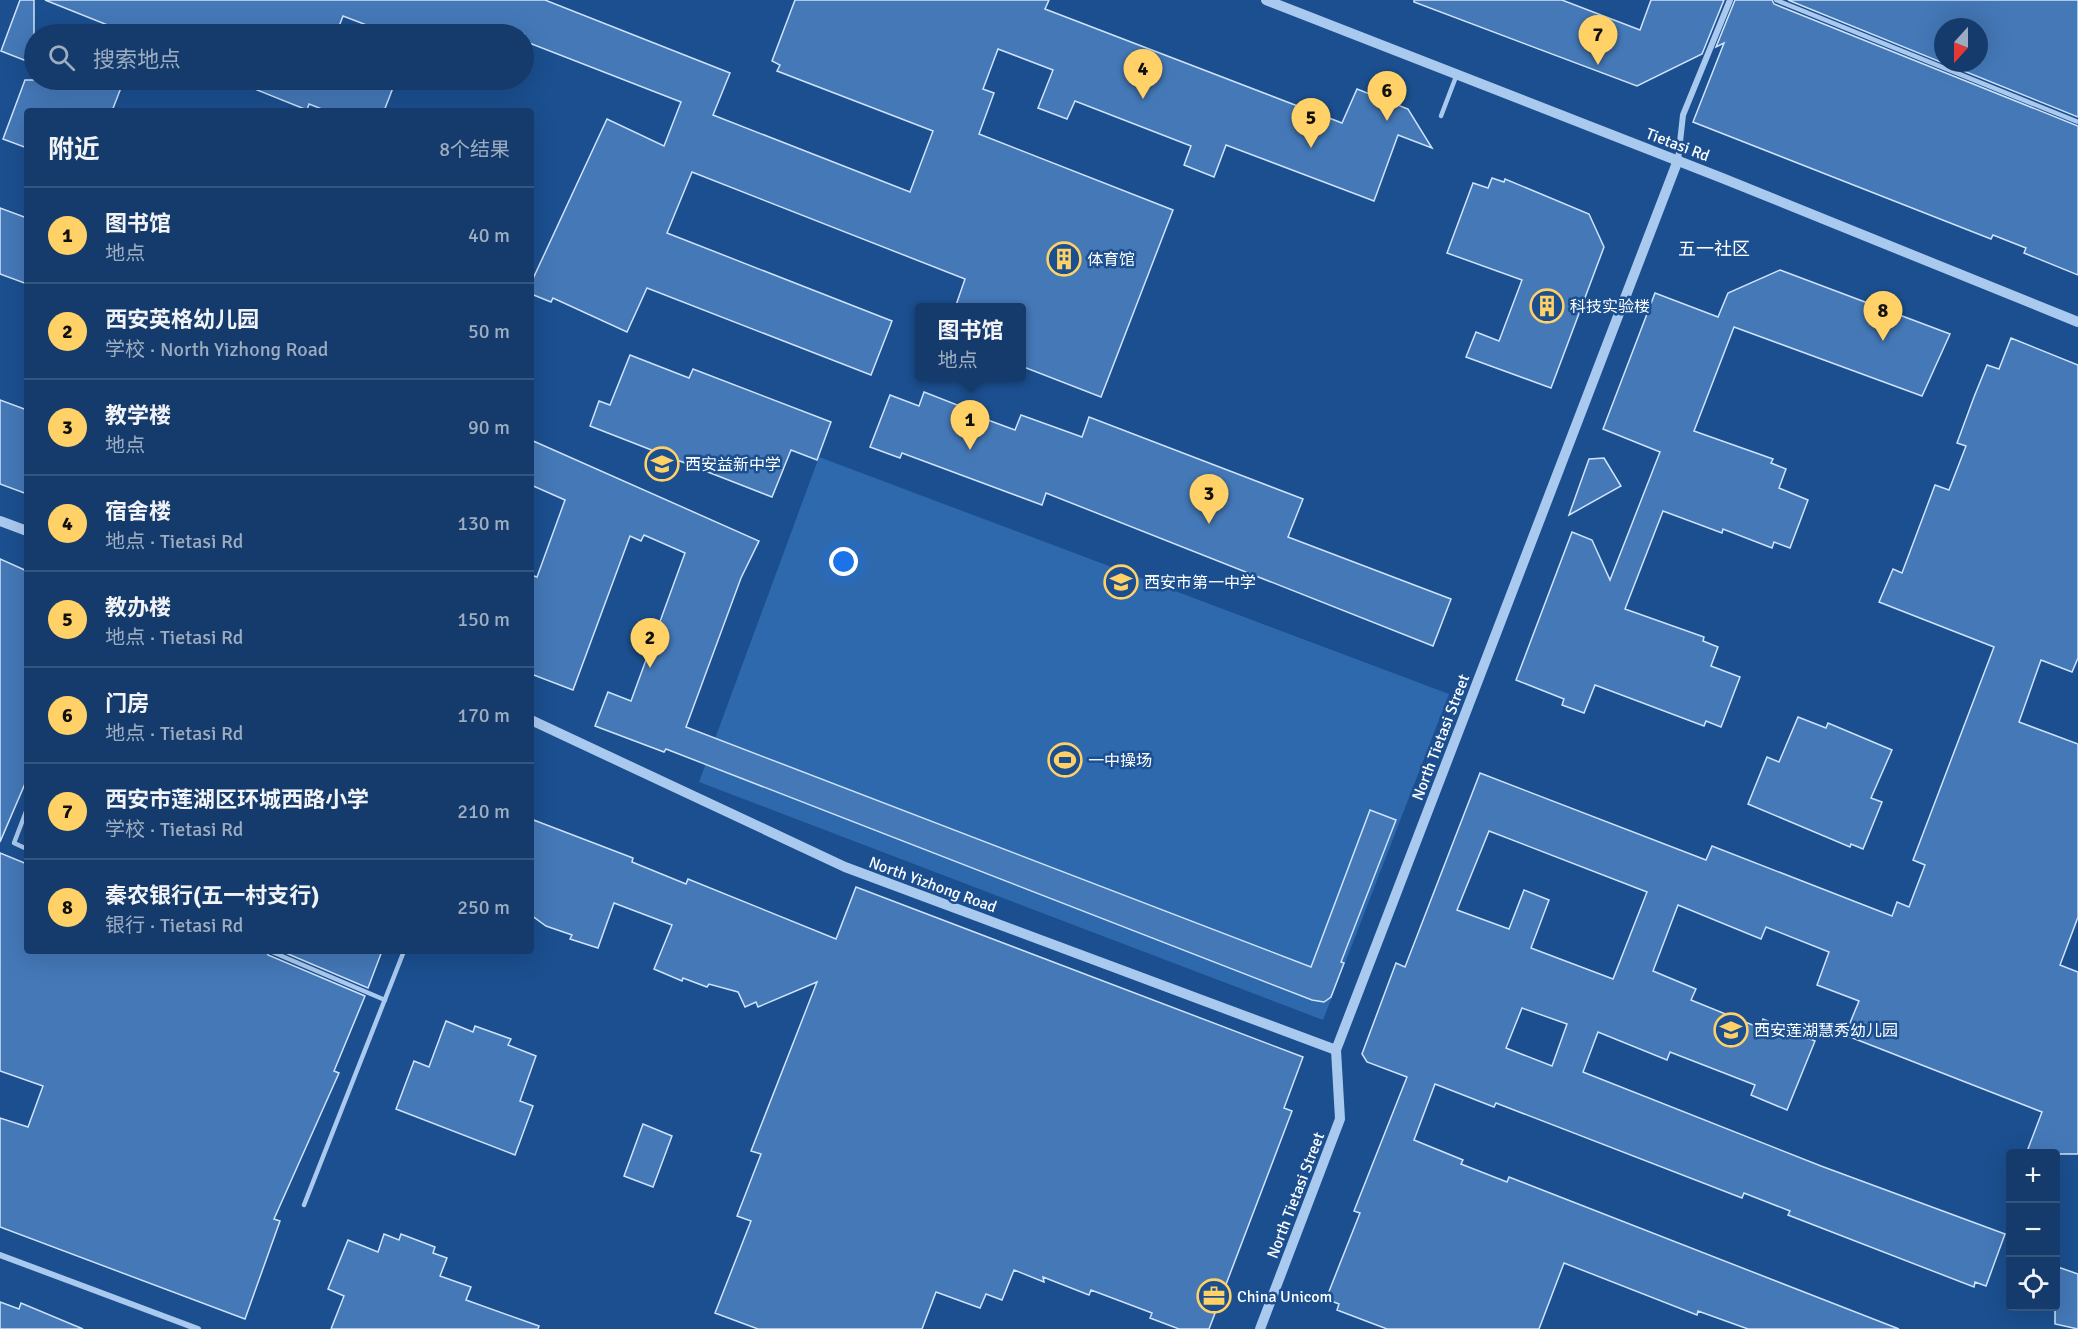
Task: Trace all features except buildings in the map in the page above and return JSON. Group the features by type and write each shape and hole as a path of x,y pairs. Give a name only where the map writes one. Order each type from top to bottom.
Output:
{"street":[{"name":"Tietasi Rd","path":"1266,0 1678,160 2078,322"},
{"path":"1678,160 1683,115 1730,0"},
{"name":"North Tietasi Street","path":"1260,1329 1340,1119 1336,1050 1678,160"},
{"path":"0,521 24,530"},
{"name":"North Yizhong Road","path":"534,721 845,867 1336,1050"},
{"path":"0,1255 198,1329"}],"lane":[{"path":"1776,0 2078,122"},
{"path":"1441,116 1457,74"},
{"path":"24,818 14,843 24,848"},
{"path":"277,954 385,1000"},
{"path":"304,1205 403,954"}],"shaded area":[{"name":"一中操场","path":"819,457 1449,694 1323,1020 699,782"}],"place":[{"name":"西安市莲湖区环城西路小学","path":"1598,65"},
{"name":"宿舍楼","path":"1143,99"},
{"name":"门房","path":"1387,121"},
{"name":"教办楼","path":"1311,148"},
{"name":"体育馆","path":"1064,259"},
{"name":"科技实验楼","path":"1547,306"},
{"name":"秦农银行(五一村支行)","path":"1883,341"},
{"name":"图书馆","path":"970,450"},
{"name":"西安益新中学","path":"662,464"},
{"name":"教学楼","path":"1209,524"},
{"name":"西安市第一中学","path":"1121,582"},
{"name":"西安英格幼儿园","path":"650,668"},
{"name":"一中操场","path":"1065,760"},
{"name":"西安莲湖慧秀幼儿园","path":"1731,1030"},
{"name":"China Unicom","path":"1214,1296"}],"district":[{"name":"五一社区","path":"1714,249"}]}
